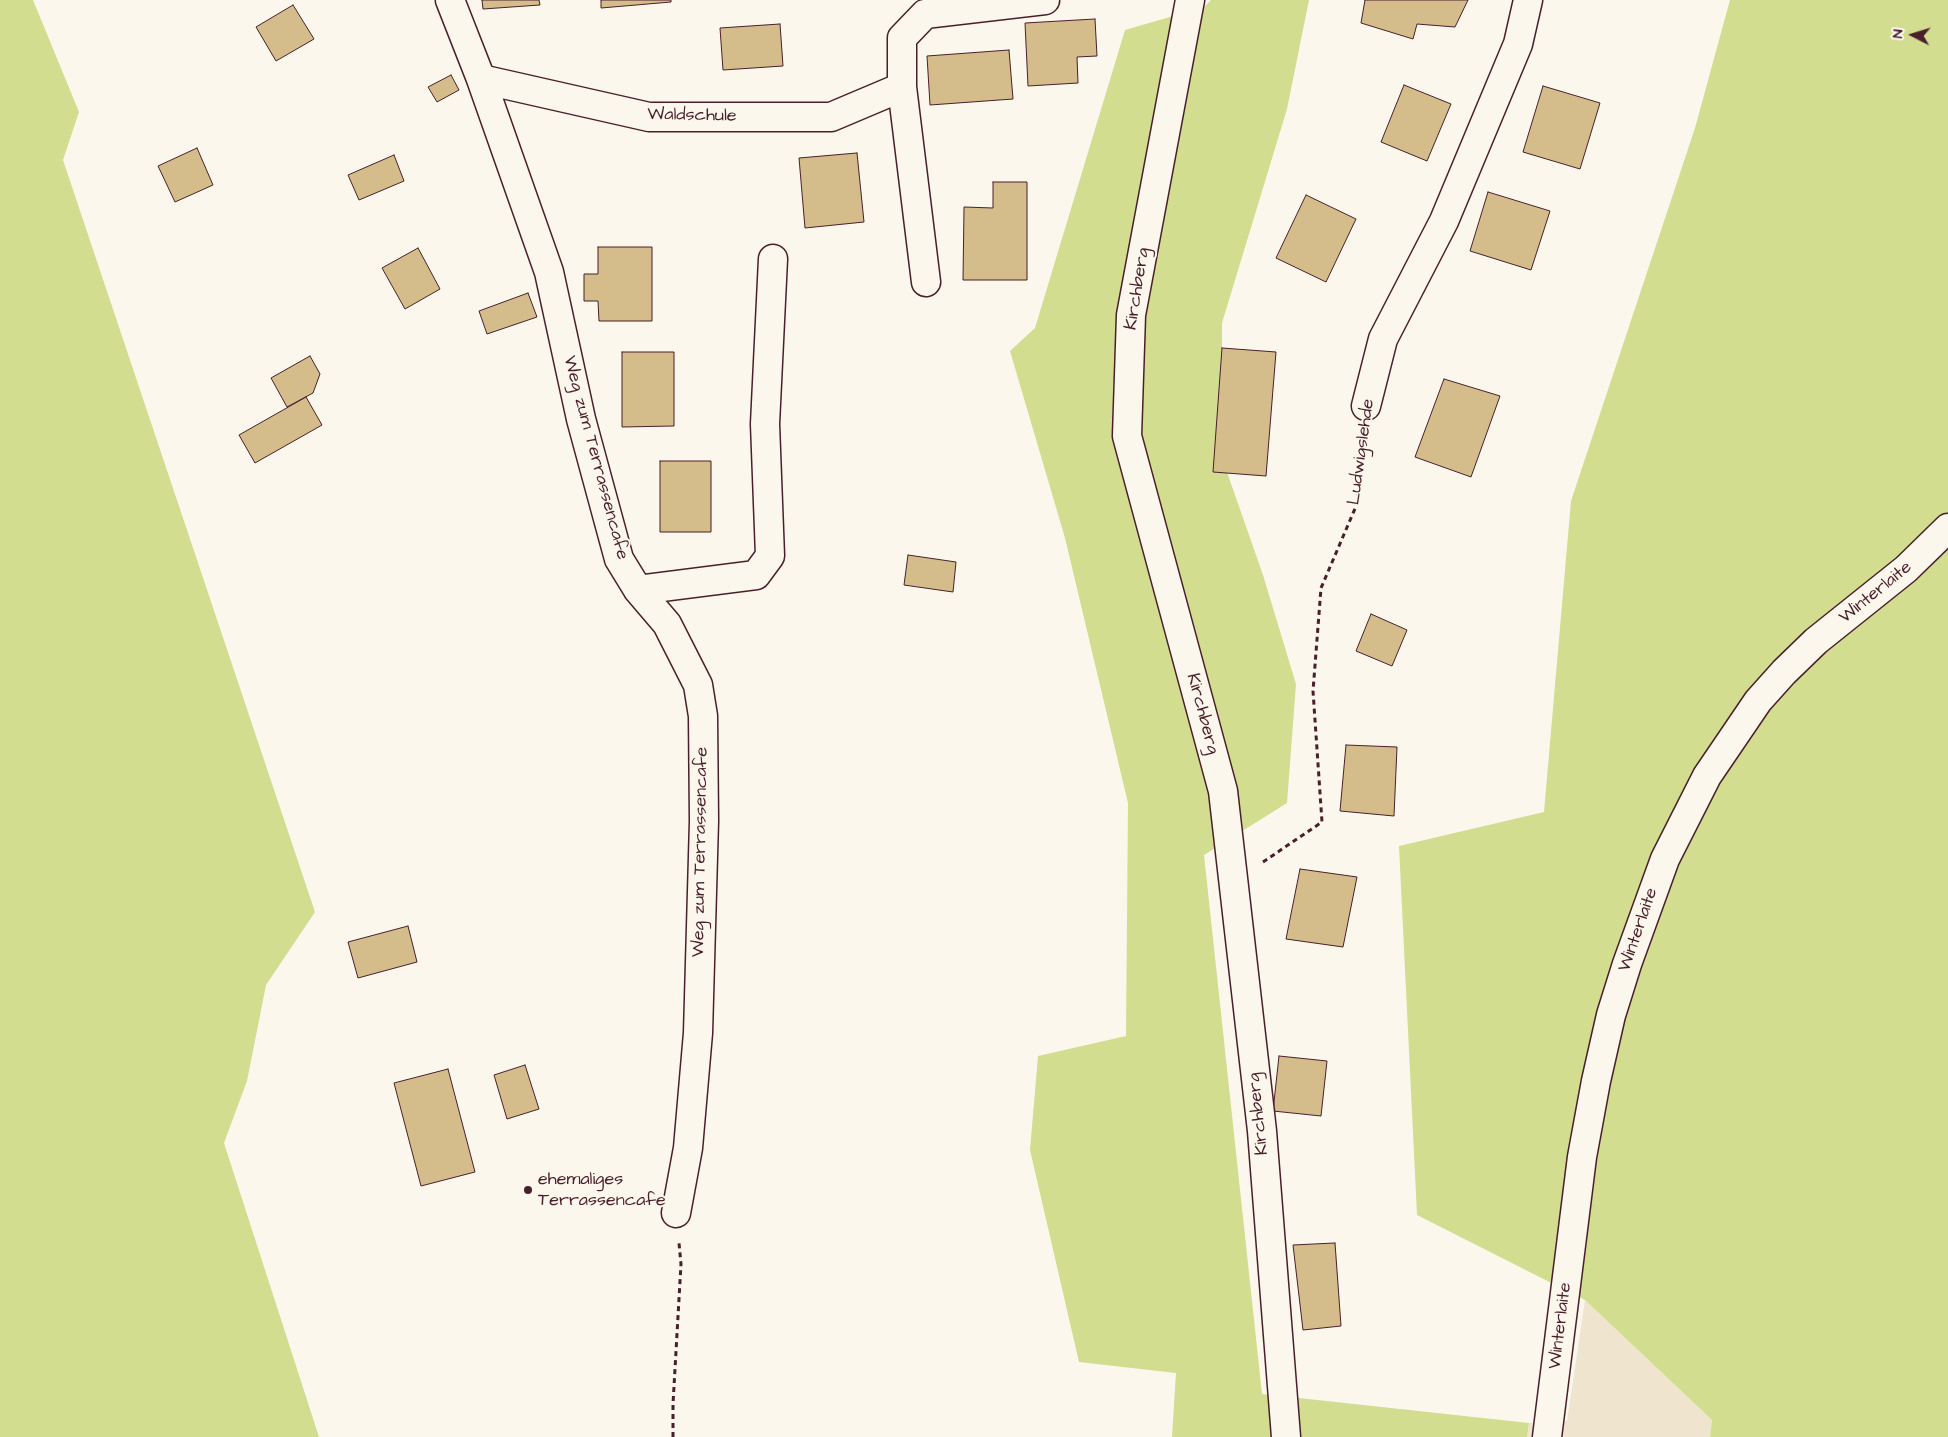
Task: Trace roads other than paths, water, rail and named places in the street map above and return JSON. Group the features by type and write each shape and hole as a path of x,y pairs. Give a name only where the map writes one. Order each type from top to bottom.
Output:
{"street":[{"name":"Weg zum Terrassencafe","path":"450,0 481,79 549,272 581,419 619,559 638,590 667,624 698,685 703,716 704,821 698,1033 688,1148 676,1213"},
{"path":"926,282 902,87 902,38 925,14 1045,0"},
{"name":"Kirchberg","path":"1190,0 1131,316 1127,436 1223,791 1262,1131 1286,1437"},
{"name":"Ludwigslehde","path":"1366,406 1384,339 1444,221 1518,44 1528,0"},
{"name":"Waldschule","path":"481,79 649,117 832,117 902,87"},
{"path":"638,590 756,575 770,556 765,424 773,259"},
{"name":"Winterlaite","path":"1547,1437 1582,1157 1611,1015 1650,900 1686,816 1734,734 1784,672 1816,641 1906,569 1948,528"}],"place":[{"name":"ehemaliges Terrassencafe","path":"528,1190"}]}
